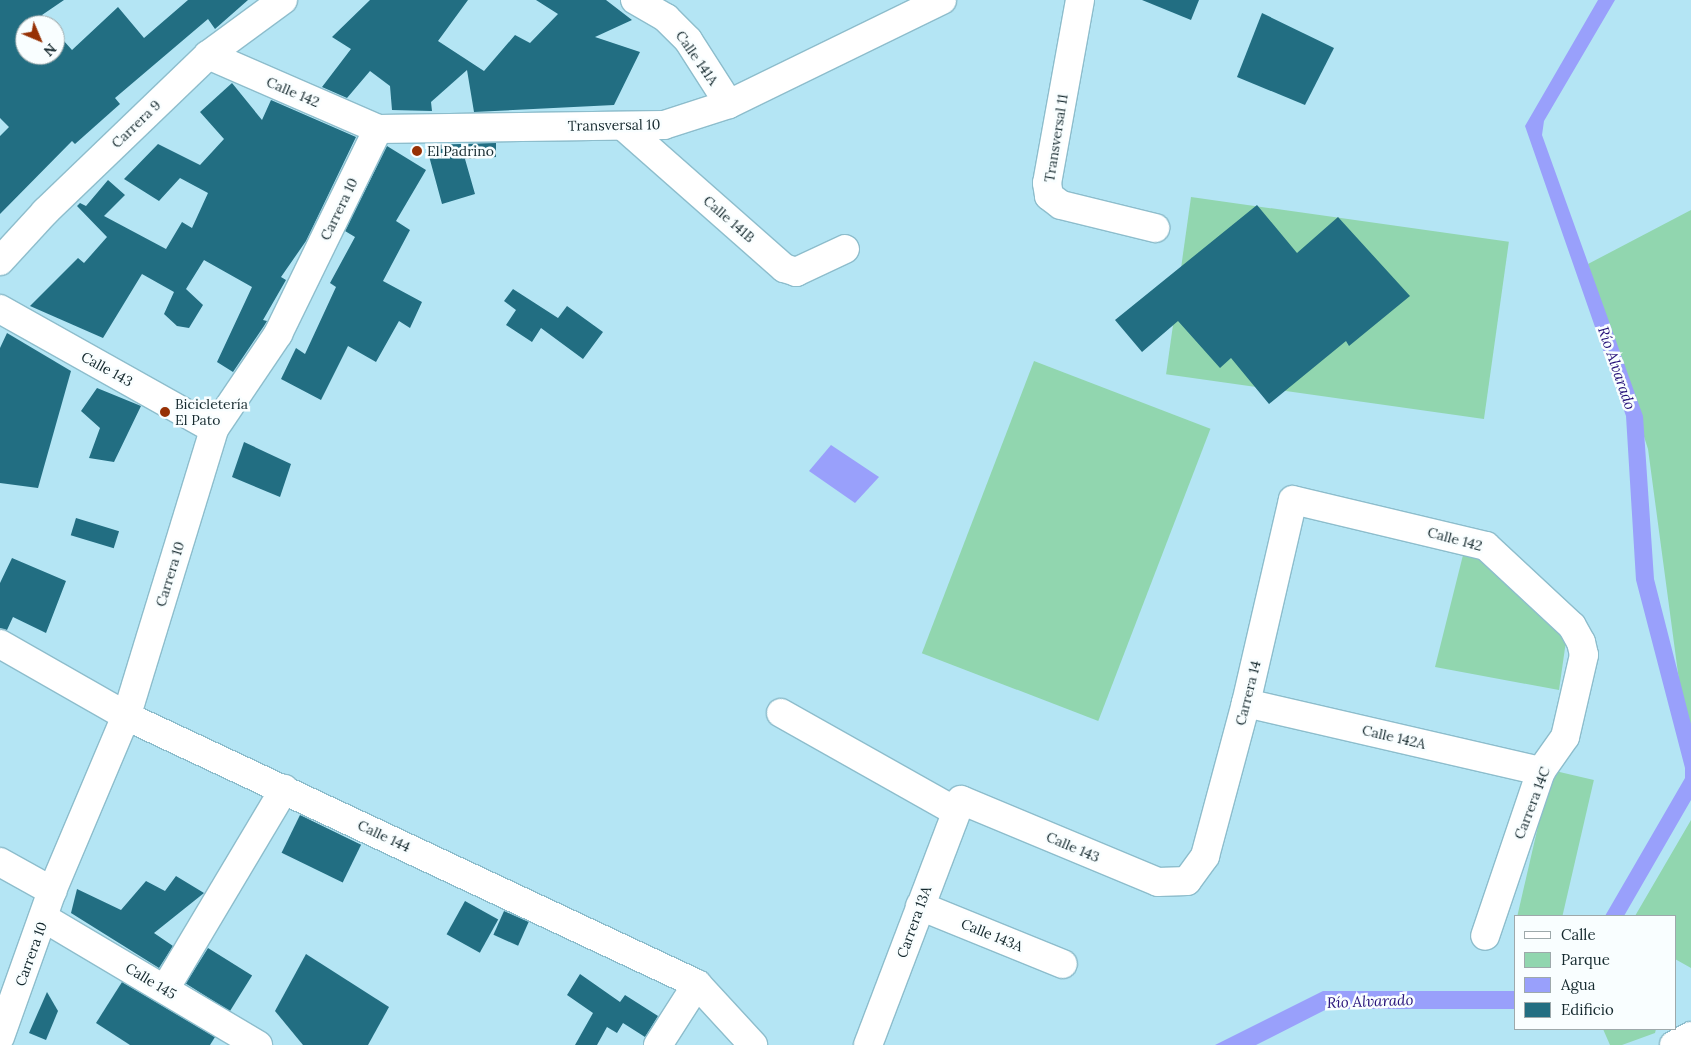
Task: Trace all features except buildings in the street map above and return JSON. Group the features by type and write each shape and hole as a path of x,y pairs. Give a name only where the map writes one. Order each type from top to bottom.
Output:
{"street":[{"name":"Carrera 9","path":"0,261 45,212 208,55 283,0"},
{"name":"Transversal 10","path":"378,129 664,125 729,104 942,0"},
{"name":"Transversal 11","path":"1080,0 1047,183 1048,196 1061,205 1155,228"},
{"name":"Calle 141A","path":"641,1 666,18 688,40 729,104"},
{"name":"Calle 142","path":"208,55 378,129"},
{"name":"Calle 141B","path":"623,126 784,268 796,272 845,249"},
{"name":"Carrera 10","path":"0,1037 44,918 52,891 126,716 214,429 278,334 378,129"},
{"name":"Calle 143","path":"0,309 214,429"},
{"name":"Calle 142","path":"1293,500 1486,546 1572,626 1581,642"},
{"name":"Carrera 14","path":"1187,881 1205,856 1246,703 1293,500"},
{"name":"Carrera 14C","path":"1485,936 1541,771 1565,737 1584,655 1581,642"},
{"name":"Calle 144","path":"0,644 126,716 697,984 753,1045"},
{"name":"Calle 142A","path":"1246,703 1541,771"},
{"name":"Calle 143","path":"781,713 958,806 1158,882 1187,881"},
{"path":"165,990 284,790"},
{"name":"Carrera 13A","path":"868,1045 958,806"},
{"path":"0,862 52,891"},
{"name":"Calle 143A","path":"920,906 1063,964"},
{"name":"Calle 145","path":"44,918 258,1045"},
{"path":"658,1045 697,984"},
{"path":"1674,1045 1691,1036"}],"green space":[{"path":"1191,197 1509,242 1484,419 1166,374"},
{"path":"1691,210 1691,770 1648,449 1588,264"},
{"path":"1034,361 1210,429 1098,721 922,653"},
{"path":"1463,555 1500,564 1567,634 1559,690 1435,667"},
{"path":"1551,770 1594,780 1563,915 1518,915"},
{"path":"1691,820 1691,968 1676,960 1676,915 1636,915"},
{"path":"1603,1030 1656,1030 1655,1033 1622,1045 1610,1045"}],"water":[{"name":"Río Alvarado","path":"1598,0 1615,0 1544,121 1542,135 1643,416 1654,579 1691,724 1691,800 1625,915 1606,915 1685,778 1685,768 1636,580 1626,416 1525,126"},
{"path":"831,445 879,477 855,503 809,471"},
{"name":"Río Alvarado","path":"1323,991 1514,991 1514,1009 1327,1009 1256,1045 1215,1045"}],"place":[{"name":"El Padrino","path":"417,151"},
{"name":"Bicicletería El Pato","path":"165,412"}]}
